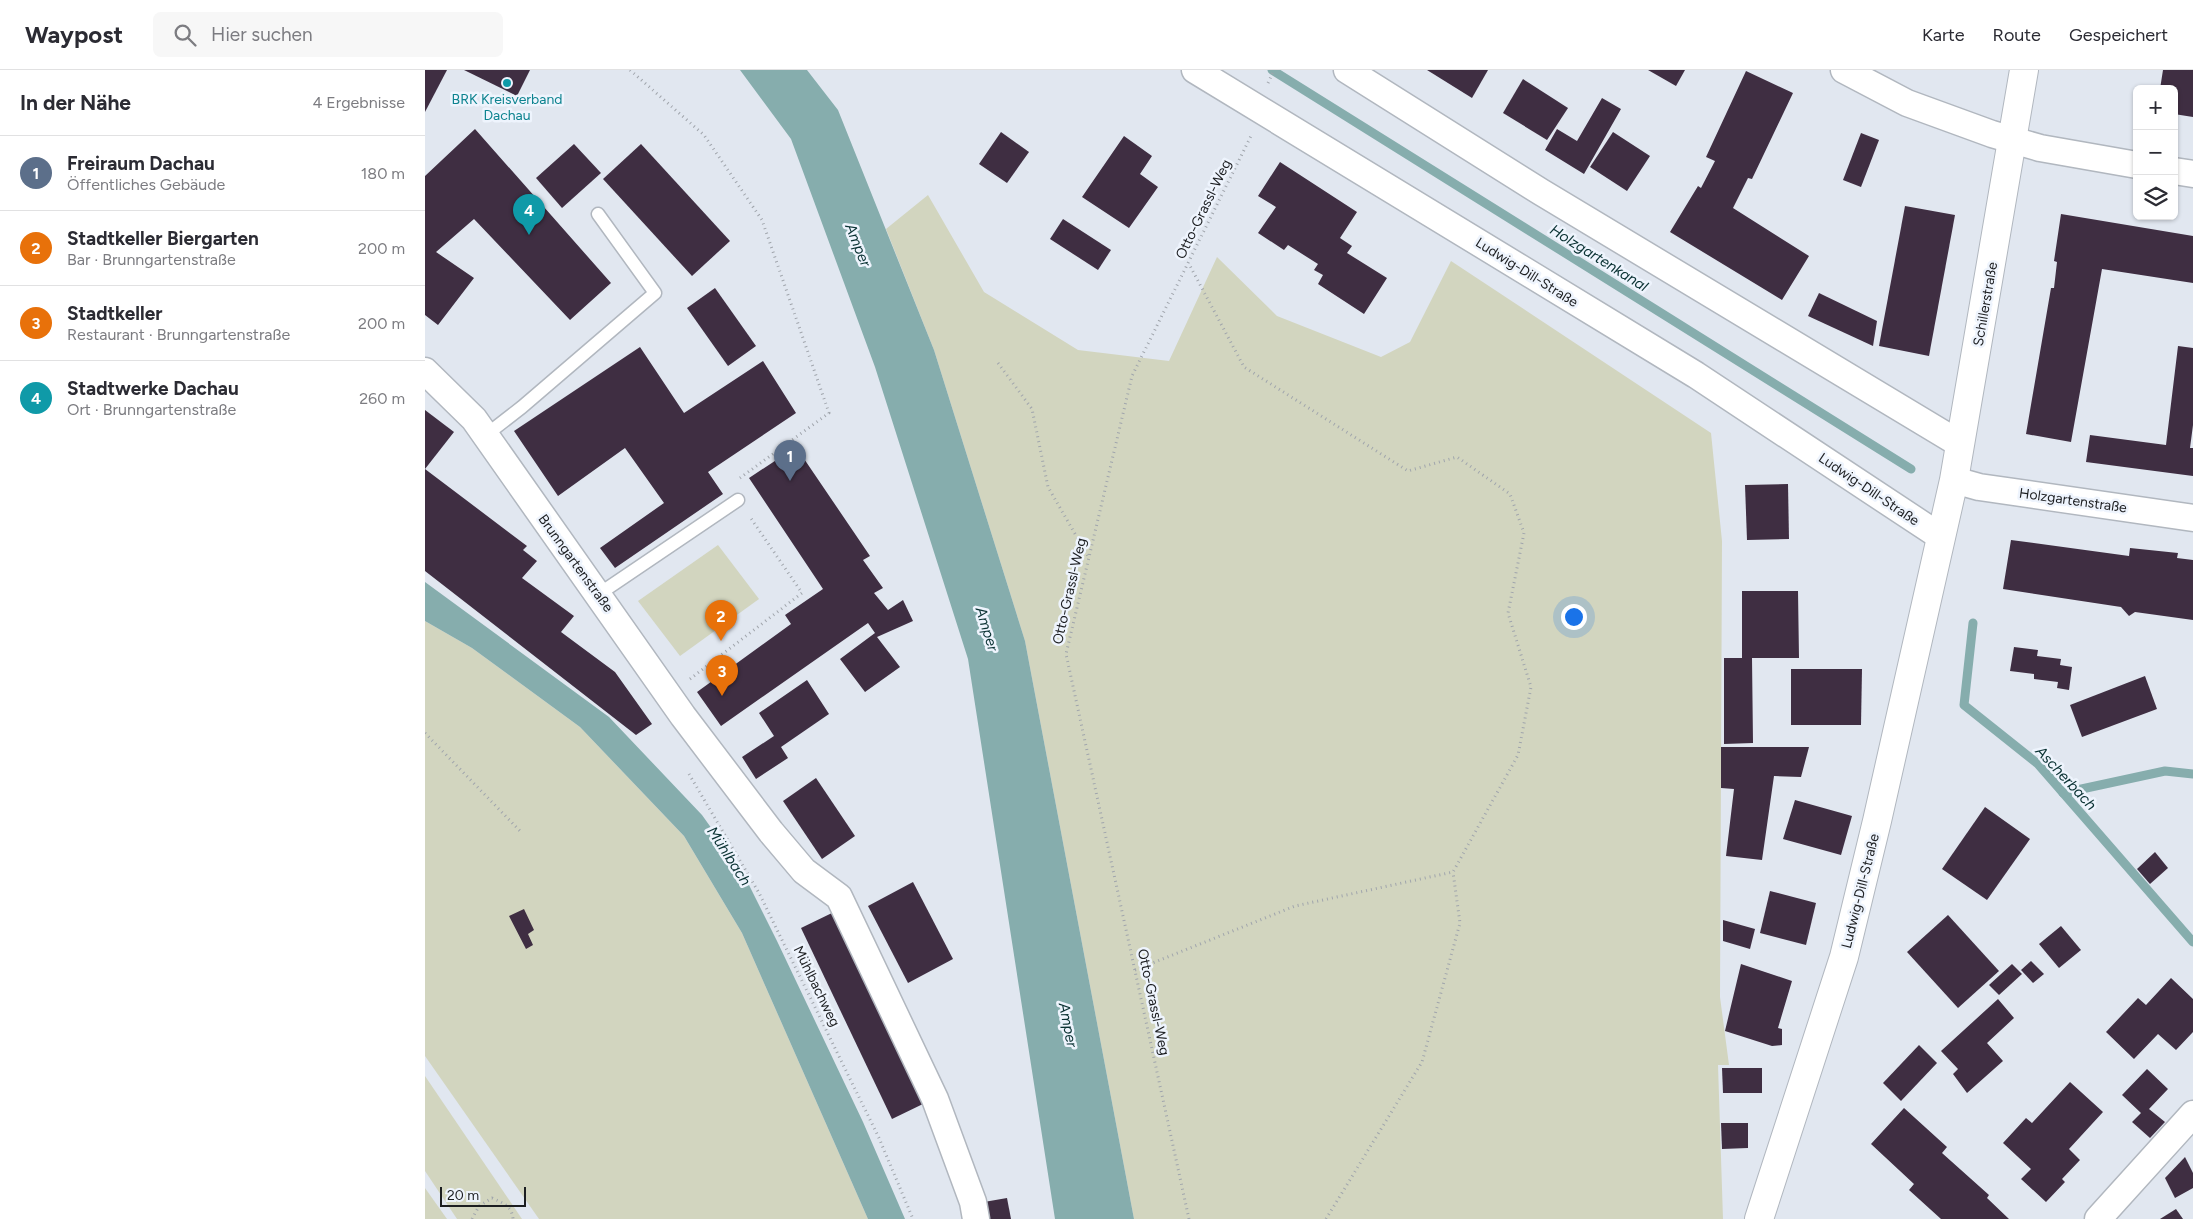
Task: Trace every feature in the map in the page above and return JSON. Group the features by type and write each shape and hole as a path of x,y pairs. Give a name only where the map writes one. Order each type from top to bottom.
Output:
{"street":[{"name":"Ludwig-Dill-Straße","path":"1195,70 1264,100 1697,375 1941,536 1844,957 1759,1219"},
{"path":"1347,70 1541,192 1960,444"},
{"path":"1844,70 1907,103 2013,140 2040,148 2133,164"},
{"name":"Schillerstraße","path":"1941,536 1954,480 2024,70"},
{"path":"2178,172 2193,174"},
{"name":"Brunngartenstraße","path":"425,371 474,419 670,694 683,716 771,832 804,871 839,897 935,1099 973,1202 976,1219"},
{"name":"Holzgartenstraße","path":"1954,480 1979,487 2193,518"},
{"path":"2098,1219 2193,1114"}],"lane":[{"path":"486,435 522,407 655,294 598,214"},
{"path":"599,594 738,500"}],"path":[{"path":"630,70 704,135 762,220 829,413 729,486 802,593 670,694"},
{"name":"Otto-Grassl-Weg","path":"1189,1219 1066,654 1132,376 1189,264 1264,100 1275,70"},
{"path":"1189,264 1244,366 1408,471 1457,457 1510,494 1524,533 1508,613 1531,686 1518,755 1453,872 1460,923 1422,1062 1326,1219"},
{"path":"998,363 1032,409 1048,487 1089,558"},
{"path":"425,733 522,832"},
{"name":"Mühlbachweg","path":"687,771 759,893 879,1138 913,1219"},
{"path":"1135,970 1295,906 1453,872"},
{"path":"472,1219 479,1206 493,1198 507,1205 513,1214 513,1219"}],"shaded area":[{"path":"928,195 984,292 1078,350 1169,361 1217,257 1277,316 1381,357 1410,342 1451,261 1711,433 1722,541 1720,997 1729,1065 1718,1065 1723,1219 1134,1219 1025,641 934,350 886,229"},
{"path":"718,545 759,599 680,656 638,601"},
{"path":"425,621 472,648 580,727 684,836 742,933 868,1219 539,1219 425,1056"},
{"path":"425,1076 522,1219 457,1219 425,1171"},
{"path":"425,1188 447,1219 425,1219"}],"water":[{"name":"Amper","path":"740,70 807,70 838,110 934,350 1025,641 1134,1219 1055,1219 968,659 875,367 791,139"},
{"name":"Mühlbach","path":"425,582 609,717 702,815 742,871 863,1122 905,1219 868,1219 742,933 684,836 580,727 472,648 425,621"}],"building":[{"path":"425,70 447,70 425,112"},
{"name":"BRK Kreisverband Dachau","path":"464,70 530,70 517,96"},
{"path":"1427,70 1488,70 1472,98"},
{"path":"1648,70 1685,70 1676,86"},
{"path":"2163,70 2193,70 2193,117 2178,115 2178,85 2161,85"},
{"path":"1746,71 1793,93 1752,179 1748,178 1733,208 1809,256 1782,300 1670,232 1698,186 1701,188 1715,161 1706,157"},
{"path":"1523,79 1568,108 1547,140 1503,113"},
{"path":"1602,98 1621,109 1584,174 1545,150 1557,129 1577,141"},
{"path":"475,129 611,283 570,320 474,219 436,252 474,278 438,325 425,315 425,176"},
{"path":"1001,132 1029,152 1007,183 979,164"},
{"path":"1613,132 1650,156 1627,191 1590,167"},
{"path":"1861,133 1879,140 1861,187 1843,180"},
{"path":"1124,136 1152,156 1140,174 1158,187 1129,228 1082,197"},
{"path":"574,144 601,173 562,208 536,178"},
{"path":"641,144 730,241 692,276 603,179"},
{"path":"1280,162 1357,212 1340,238 1352,246 1347,253 1387,278 1364,314 1318,284 1323,275 1314,270 1318,264 1288,245 1284,250 1258,233 1276,207 1258,196"},
{"path":"1905,206 1955,215 1929,356 1879,346"},
{"path":"2061,214 2193,236 2193,283 2102,269 2071,442 2026,434 2051,288 2054,288 2057,262 2054,261"},
{"path":"1063,219 1111,250 1098,270 1050,239"},
{"path":"715,288 756,346 728,366 687,308"},
{"path":"1819,293 1877,321 1873,346 1808,316"},
{"path":"2178,346 2193,348 2193,425 2190,448 2193,448 2193,476 2086,462 2090,435 2166,445"},
{"path":"640,347 684,413 763,361 796,413 708,472 723,494 615,568 600,548 664,503 625,448 558,496 514,431"},
{"path":"425,410 454,432 425,469"},
{"path":"796,447 870,556 863,560 883,588 874,593 888,610 903,600 913,621 877,637 900,667 865,692 840,659 875,633 868,623 721,726 697,692 791,624 785,615 823,589 749,478"},
{"path":"425,469 527,546 523,550 537,561 522,578 574,616 561,632 615,672 652,724 636,735 425,571"},
{"path":"1788,484 1789,539 1747,540 1745,485"},
{"path":"2011,540 2129,556 2130,548 2178,553 2177,558 2193,560 2193,620 2135,612 2129,616 2121,607 2003,589"},
{"path":"1742,591 1798,591 1799,658 1752,658 1753,743 1724,744 1724,658 1742,658"},
{"path":"2014,647 2038,650 2037,656 2061,659 2060,665 2072,667 2069,690 2057,688 2058,682 2034,679 2034,674 2010,671"},
{"path":"1791,669 1862,669 1861,725 1791,725"},
{"path":"2145,676 2157,709 2082,737 2070,705"},
{"path":"807,680 829,714 781,747 788,758 756,779 742,757 774,736 759,713"},
{"path":"1721,747 1809,747 1801,777 1774,776 1762,860 1726,856 1734,789 1721,788"},
{"path":"816,778 855,836 822,859 783,801"},
{"path":"1795,800 1852,816 1841,855 1783,839"},
{"path":"1985,807 2030,839 1987,900 1942,869"},
{"path":"2155,852 2168,868 2150,884 2137,869"},
{"path":"913,882 953,959 908,983 868,906"},
{"path":"1770,891 1816,903 1806,945 1760,933"},
{"path":"524,909 534,930 528,934 533,945 526,949 509,916"},
{"path":"834,912 925,1103 892,1119 801,928"},
{"path":"1948,915 1999,971 1958,1008 1907,952"},
{"path":"1723,920 1755,929 1750,949 1723,941"},
{"path":"2061,926 2081,950 2059,968 2039,944"},
{"path":"2031,961 2044,974 2033,983 2021,970"},
{"path":"1741,964 1792,981 1778,1028 1782,1029 1782,1045 1772,1046 1725,1031"},
{"path":"2012,964 2022,974 1999,995 1989,985"},
{"path":"2171,978 2193,999 2193,1032 2176,1050 2158,1034 2134,1059 2106,1032 2138,998 2146,1005"},
{"path":"1998,999 2014,1018 1987,1043 2003,1061 1967,1093 1953,1074 1958,1069 1941,1051"},
{"path":"1919,1045 1937,1063 1901,1101 1883,1083"},
{"path":"1722,1068 1762,1068 1762,1093 1723,1093"},
{"path":"2147,1069 2168,1089 2149,1109 2165,1122 2150,1138 2132,1122 2141,1113 2122,1095"},
{"path":"2070,1082 2103,1112 2069,1149 2080,1160 2062,1179 2065,1182 2046,1202 2021,1179 2031,1169 2003,1143 2026,1118 2032,1123"},
{"path":"1904,1108 1947,1147 1942,1153 1989,1195 1987,1198 2009,1219 1941,1219 1909,1190 1914,1184 1871,1144"},
{"path":"1721,1123 1748,1123 1748,1148 1722,1149"},
{"path":"2185,1157 2193,1173 2193,1188 2175,1198 2165,1178"},
{"path":"1007,1198 1011,1219 987,1219 984,1202"},
{"path":"2176,1209 2183,1219 2160,1219"}],"waterway":[{"name":"Holzgartenkanal","path":"1272,70 1911,469"},
{"name":"Ascherbach","path":"1973,623 1964,705 2038,764 2193,942"},
{"path":"2063,793 2165,771 2193,774"}],"place":[{"name":"BRK Kreisverband Dachau","path":"507,83"},
{"name":"Stadtwerke Dachau","path":"529,235"},
{"name":"Freiraum Dachau","path":"790,481"},
{"name":"Stadtkeller Biergarten","path":"721,641"},
{"name":"Stadtkeller","path":"722,696"}]}
